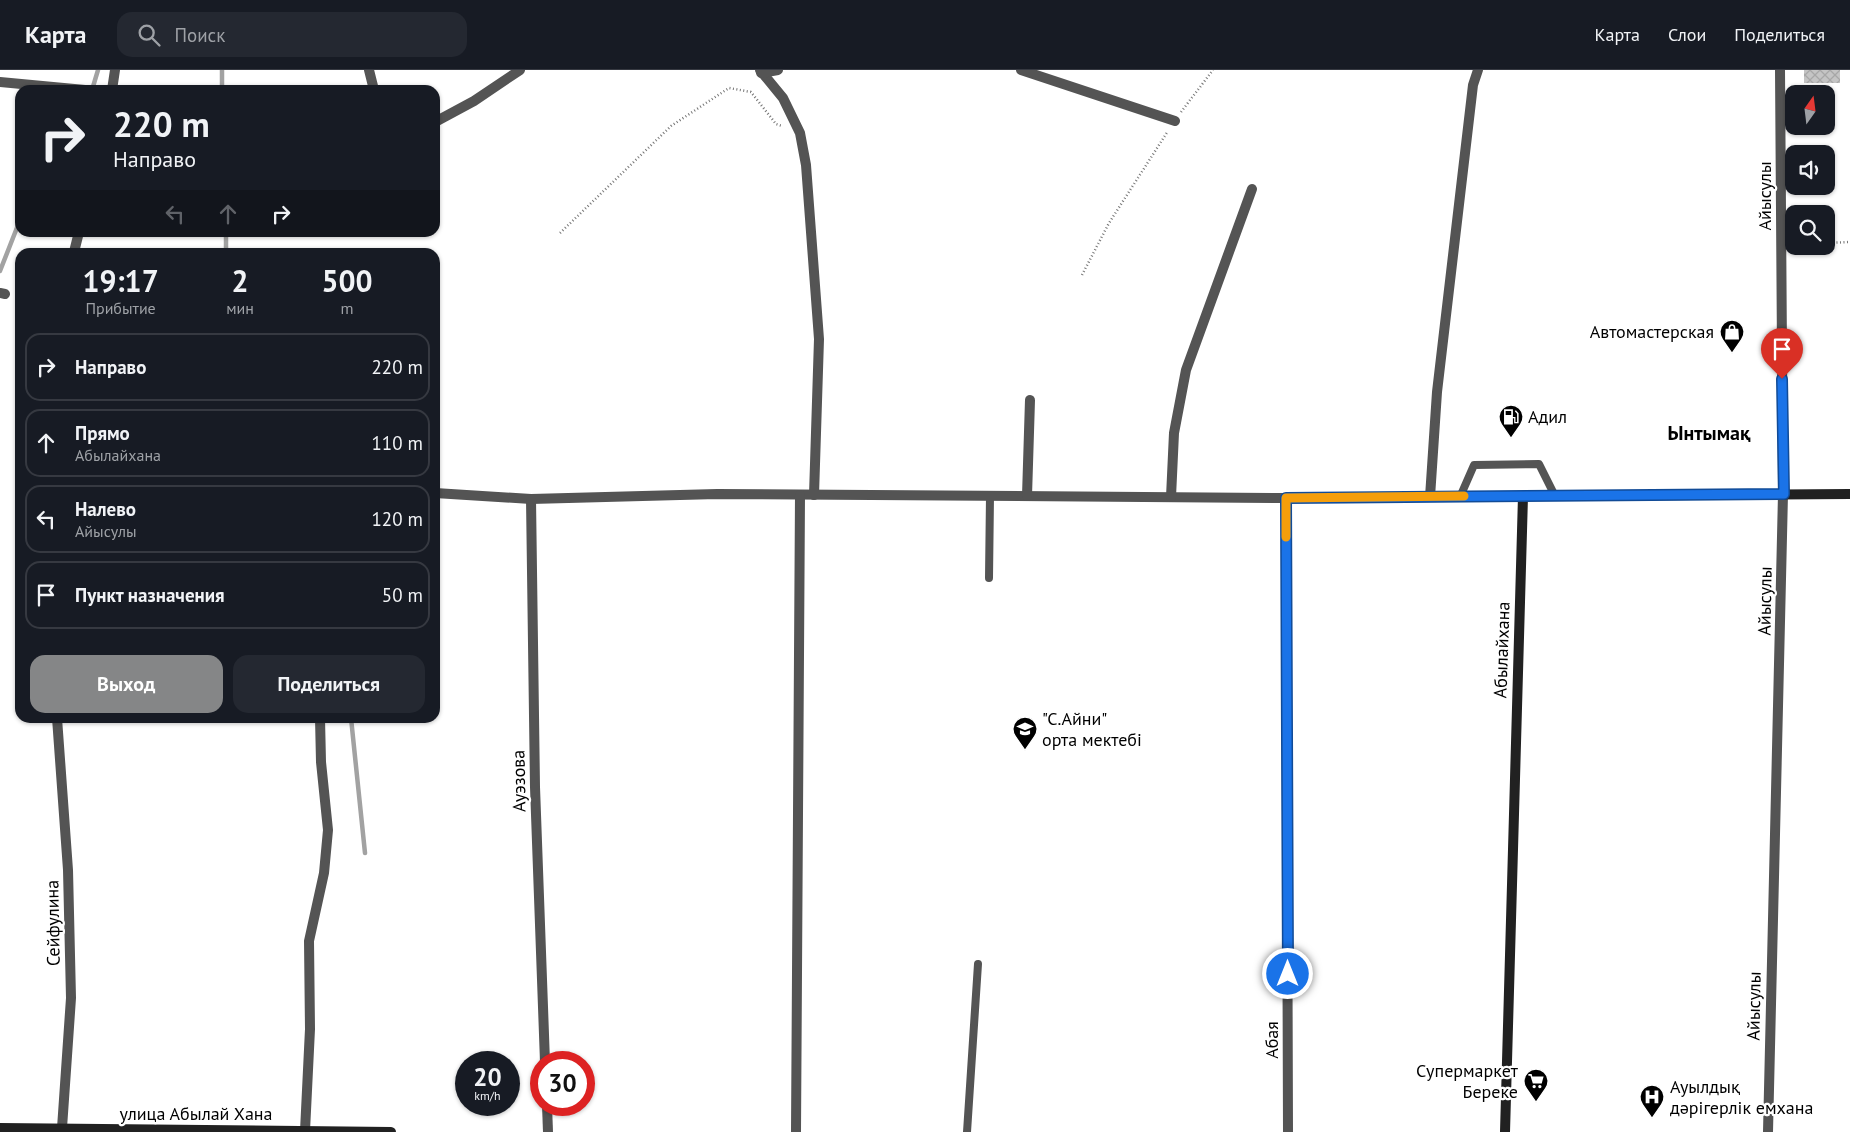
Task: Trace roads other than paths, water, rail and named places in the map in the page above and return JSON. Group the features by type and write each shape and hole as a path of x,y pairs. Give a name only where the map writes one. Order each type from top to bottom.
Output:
{"main road":[{"path":"1523,496 1850,494"},
{"name":"Абылайхана","path":"1505,1132 1523,496"},
{"name":"улица Абылай Хана","path":"0,1128 62,1128 81,1131 391,1132"}],"street":[{"path":"113,85 115,70"},
{"path":"369,70 373,85"},
{"path":"440,119 474,101 520,70"},
{"path":"760,72 778,70"},
{"path":"1021,70 1175,120"},
{"path":"1430,497 1437,392 1473,85 1478,70"},
{"name":"Айысулы","path":"1768,1132 1784,494 1780,70"},
{"path":"760,72 783,98 800,134 806,165 819,339 814,495"},
{"path":"0,82 32,85"},
{"path":"1171,497 1174,433 1186,370 1252,189"},
{"path":"1027,496 1030,400"},
{"path":"440,493 531,499 718,494 1286,498 1523,496"},
{"path":"796,1132 800,495"},
{"name":"Абая","path":"1286,498 1288,1132"},
{"name":"Ауэзова","path":"531,499 535,787 545,1051"},
{"name":"Сейфулина","path":"57,723 68,870 71,998 62,1128"},
{"path":"305,1131 310,1029 309,941 324,873 328,830 321,762 320,723"},
{"path":"547,1116 548,1132"}],"lane":[{"path":"1460,496 1474,465 1539,464 1554,496"},
{"path":"988,578 990,496"},
{"path":"967,1132 978,964"}],"waterway":[{"path":"94,85 98,70"},
{"path":"222,70 222,85"},
{"path":"0,271 15,233"},
{"path":"226,237 226,248"},
{"path":"352,723 365,853"}],"place":[{"name":"Автомастерская","path":"1732,353"},
{"name":"Адил","path":"1511,438"},
{"name":"\"С.Айни\" орта мектебі","path":"1025,750"},
{"name":"Супермаркет Береке","path":"1536,1102"},
{"name":"Ауылдық дәрігерлік емхана","path":"1652,1118"}],"district":[{"name":"Ынтымақ","path":"1709,433"}]}
